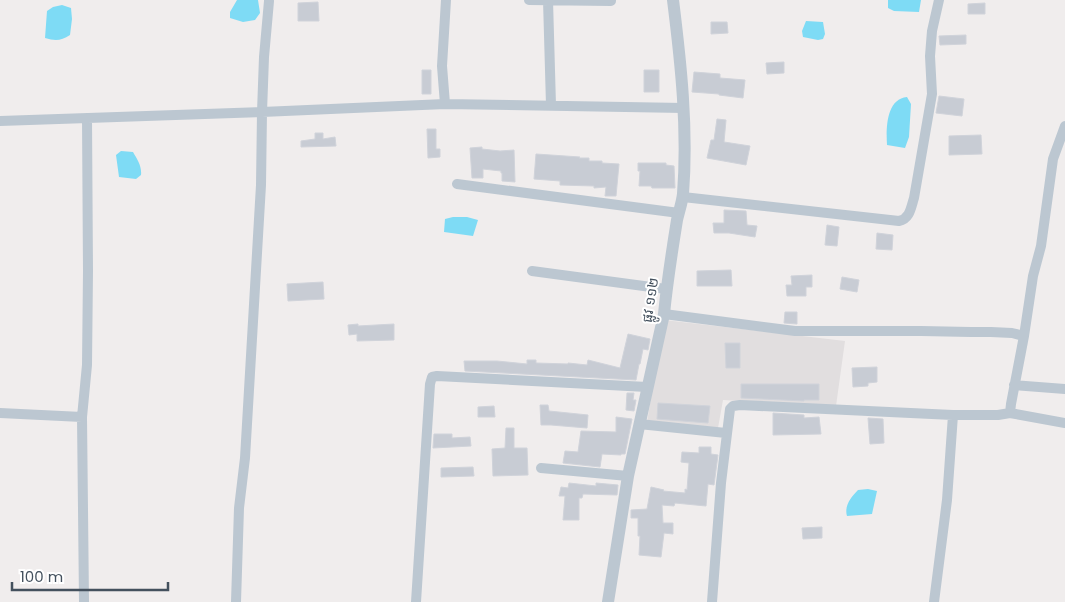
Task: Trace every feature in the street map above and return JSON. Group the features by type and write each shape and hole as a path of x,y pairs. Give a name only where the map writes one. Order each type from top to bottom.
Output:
{"street":[{"path":"445,104 442,66 446,0"},
{"path":"529,0 611,0"},
{"path":"548,0 551,105"},
{"name":"ផ្លូវ ១១២","path":"608,602 628,476 664,314 678,213 683,197 685,158 684,108 682,69 673,0"},
{"path":"683,197 889,220 903,220 907,218 914,198 932,94 930,56 932,31 939,0"},
{"path":"236,602 239,508 246,448 262,185 264,57 269,2"},
{"path":"0,121 445,104 684,108"},
{"path":"84,602 82,417 87,365 87,118"},
{"path":"1010,413 1033,276 1041,246 1053,159 1065,126"},
{"path":"457,184 678,213"},
{"path":"532,271 666,289"},
{"path":"664,314 795,331 991,332 1012,333 1024,336"},
{"path":"416,602 432,377 647,387"},
{"path":"1014,385 1065,389"},
{"path":"712,602 726,433 730,409 733,406 953,415 998,415 1010,413 1065,423"},
{"path":"0,413 82,417"},
{"path":"934,602 947,500 953,415"},
{"path":"639,424 726,433"},
{"path":"541,468 628,476"}],"shaded area":[{"path":"664,320 845,341 836,406 723,400 718,428 647,422"}],"water":[{"path":"237,0 258,0 260,13 255,20 243,22 230,18 230,12"},
{"path":"888,0 921,0 919,12 894,11 888,8"},
{"path":"62,5 71,8 70,35 58,40 45,38 47,11"},
{"path":"806,21 823,22 825,34 823,39 803,37 802,31"},
{"path":"907,97 911,104 909,137 905,148 887,145 887,123 891,109 900,99"},
{"path":"121,151 133,152 138,160 141,175 136,179 119,177 116,155"},
{"path":"467,217 478,220 473,236 444,232 445,219"},
{"path":"868,489 877,491 872,514 847,516 847,505 853,496 858,490"}],"building":[{"path":"318,2 319,21 298,21 298,3"},
{"path":"985,3 985,14 968,14 968,4"},
{"path":"711,22 727,22 728,33 711,34"},
{"path":"966,35 966,44 940,45 939,36"},
{"path":"784,62 784,73 767,74 766,63"},
{"path":"422,70 431,70 431,94 422,94"},
{"path":"644,70 659,70 659,92 644,92"},
{"path":"694,72 720,74 720,78 745,80 743,98 692,92"},
{"path":"939,96 964,99 962,116 936,113"},
{"path":"717,119 726,120 724,142 750,146 746,165 707,158 711,140 714,140"},
{"path":"427,129 436,129 436,149 440,149 440,157 428,158"},
{"path":"315,133 323,133 323,139 335,137 336,146 301,147 301,141 315,139"},
{"path":"981,135 982,154 949,155 949,136"},
{"path":"482,147 482,149 500,151 514,150 515,182 502,181 501,171 483,169 483,178 472,178 470,148"},
{"path":"536,154 589,158 589,161 619,164 616,196 605,196 606,187 594,188 594,186 560,185 560,181 534,179"},
{"path":"638,163 666,163 666,165 674,166 675,188 639,186 640,171 638,171"},
{"path":"724,210 746,211 747,225 757,226 755,237 714,233 713,223 724,223"},
{"path":"827,225 839,227 837,246 825,245"},
{"path":"877,233 893,235 892,250 876,249"},
{"path":"731,270 732,286 697,286 697,271"},
{"path":"812,275 812,287 806,287 806,296 787,296 786,285 792,285 791,276"},
{"path":"842,277 859,280 857,292 840,289"},
{"path":"323,282 324,299 288,301 287,284"},
{"path":"785,312 797,312 797,324 784,323"},
{"path":"358,324 358,326 394,324 394,340 357,341 357,334 349,335 348,325"},
{"path":"628,334 650,339 648,350 643,349 636,380 465,371 464,361 497,361 527,364 527,360 536,360 536,363 587,365 588,360 620,368"},
{"path":"725,343 740,343 740,368 726,368"},
{"path":"877,367 877,382 868,383 868,386 853,387 852,368"},
{"path":"741,384 819,384 819,400 741,398"},
{"path":"627,393 634,393 633,400 636,400 634,411 626,410"},
{"path":"658,403 710,406 708,423 657,419"},
{"path":"540,405 548,405 549,411 588,415 587,428 541,425"},
{"path":"494,406 495,417 478,417 478,407"},
{"path":"773,413 804,415 804,418 819,417 821,434 773,435"},
{"path":"616,417 632,419 625,454 602,454 600,467 563,463 565,451 578,452 581,431 616,432"},
{"path":"868,418 883,419 884,443 870,444"},
{"path":"506,428 514,428 514,448 527,448 528,475 493,476 492,449 505,448"},
{"path":"434,434 452,434 452,438 470,437 471,446 433,448"},
{"path":"699,447 711,447 711,454 718,455 714,485 708,484 706,506 675,503 674,506 662,505 663,523 673,523 673,534 664,533 661,557 639,555 640,536 638,536 638,518 631,518 631,510 647,509 651,487 663,491 685,493 685,489 687,490 689,463 681,462 682,452 699,453"},
{"path":"473,467 474,476 441,477 441,468"},
{"path":"569,483 596,486 596,483 618,485 617,495 583,494 582,498 579,498 579,520 563,520 565,496 559,496 561,487 568,488"},
{"path":"822,527 822,538 803,539 802,528"}]}
